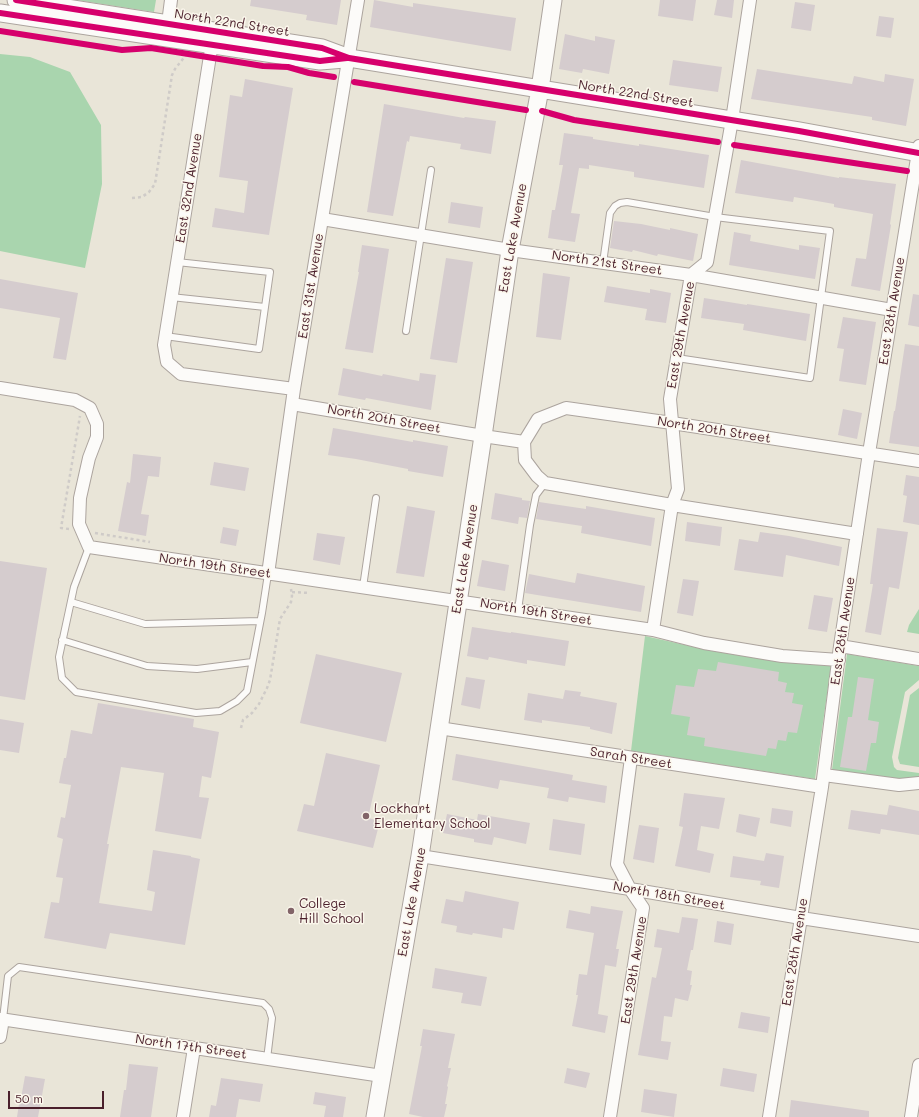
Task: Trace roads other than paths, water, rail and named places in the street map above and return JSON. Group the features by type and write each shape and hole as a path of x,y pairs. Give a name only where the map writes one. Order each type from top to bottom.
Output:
{"street":[{"name":"North 22nd Street","path":"16,0 167,31 212,44 322,48 349,58 919,150"},
{"path":"167,31 171,0"},
{"name":"East 31st Avenue","path":"268,574 294,389 358,0"},
{"name":"East Lake Avenue","path":"376,1117 420,856 484,436 510,250 540,89 553,0"},
{"name":"East 29th Avenue","path":"653,630 672,505 678,489 670,399 691,275 707,262 732,120 750,0"},
{"name":"North 22nd Street","path":"0,13 167,31"},
{"name":"East 32nd Avenue","path":"164,340 212,44"},
{"name":"East 28th Avenue","path":"769,1117 823,781 840,646 869,454 919,150"},
{"name":"North 21st Street","path":"322,219 510,250 691,275 892,310"},
{"path":"164,340 166,362 181,374 294,389"},
{"path":"0,388 74,400 90,408 97,424 97,437 89,458 80,498 79,524 89,547"},
{"name":"North 20th Street","path":"292,404 524,442 538,419 566,408 919,461"},
{"path":"524,442 525,460 537,476 545,483 672,505 857,534"},
{"name":"North 19th Street","path":"89,547 268,574 459,600 653,630 704,643 782,656 839,660"},
{"path":"840,646 919,659"},
{"name":"Sarah Street","path":"439,728 631,758 823,781 900,785 919,783"},
{"name":"East 29th Avenue","path":"610,1117 644,908 630,889 617,864 631,758"},
{"name":"North 18th Street","path":"420,856 919,936"},
{"path":"0,1036 1,1019"},
{"name":"North 17th Street","path":"1,1019 382,1076"},
{"path":"183,1117 194,1048"},
{"path":"911,1117 919,1065"}],"lane":[{"path":"406,331 431,170"},
{"path":"603,263 610,213 612,208 620,203 627,202 715,217 830,231 810,378 677,358"},
{"path":"164,340 259,349 270,272 177,262"},
{"path":"171,297 265,307"},
{"path":"518,610 536,495 545,483"},
{"path":"363,587 376,498"},
{"path":"89,547 74,588 62,640 59,657 62,678 76,692 196,713 220,711 237,701 247,690 268,574"},
{"path":"71,602 145,624 260,621"},
{"path":"62,640 147,666 197,669 252,662"},
{"path":"1,1019 8,976 19,967 247,1000 263,1003 269,1009 272,1018 267,1059"}],"place":[{"name":"Lockhart Elementary School","path":"366,816"},
{"name":"College Hill School","path":"291,911"}]}
